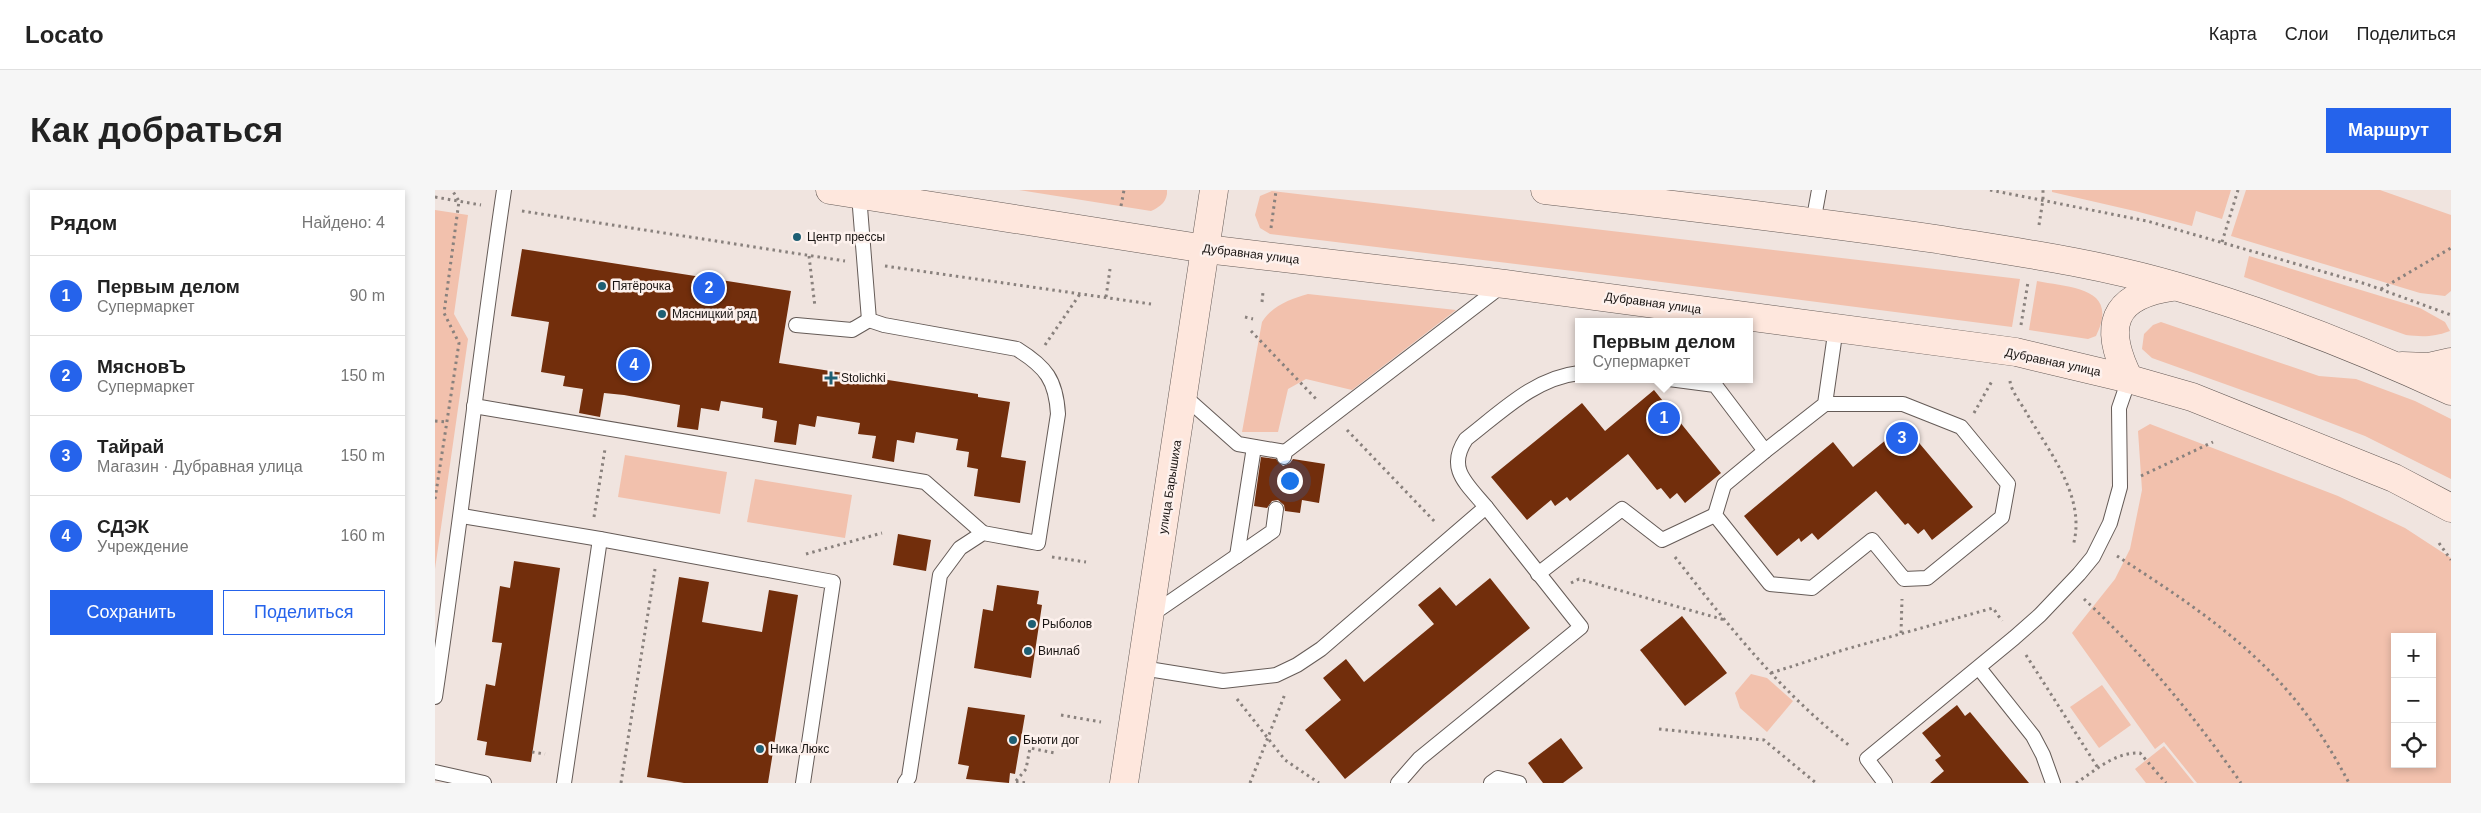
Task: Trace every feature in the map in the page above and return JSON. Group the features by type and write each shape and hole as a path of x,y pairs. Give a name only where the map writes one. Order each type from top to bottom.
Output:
{"main road":[{"name":"Дубравная улица","path":"830,190 1206,249 1505,284 2016,352 2129,379 2192,398 2272,428 2394,478 2451,508"},
{"name":"улица Барышиха","path":"1124,783 1151,616 1214,190"},
{"path":"1545,190 1813,223 2033,254 2100,267 2176,286 2273,319 2396,366 2451,391"},
{"path":"2129,379 2116,348 2115,329 2121,311 2127,303 2139,294 2176,286"},
{"path":"2396,366 2429,366 2451,362"}],"lane":[{"path":"435,698 462,516 474,406 504,190"},
{"path":"1813,223 1819,190"},
{"path":"859,195 869,320"},
{"path":"1184,396 1238,444 1285,454 1332,415 1505,284"},
{"path":"474,406 925,482 983,533 1038,543 1058,414 1057,392 1050,377 1035,360 1017,349 884,326 869,320"},
{"path":"797,325 852,330 869,320"},
{"path":"1825,404 1836,327"},
{"path":"1398,783 1419,759 1581,627 1461,477 1457,464 1459,450 1466,439 1534,387 1561,375 1575,373"},
{"path":"1885,783 1867,759 2014,638 2069,585 2093,557 2110,523 2120,487 2119,408 2129,379"},
{"path":"1700,383 1715,385 1765,451"},
{"path":"1538,574 1622,509 1662,540 1715,516 1724,485 1825,404 1903,404 1961,427 2008,484 2002,517 1927,578 1904,579 1873,540 1812,588 1770,584 1715,516"},
{"path":"1237,556 1254,447"},
{"path":"1143,668 1223,681 1276,675 1297,665 1321,649 1485,507"},
{"path":"1151,616 1273,531 1276,509"},
{"path":"462,516 600,539 833,582 803,783"},
{"path":"905,783 909,777 940,576 960,548 983,533"},
{"path":"564,783 600,539"},
{"path":"1979,668 2033,736 2043,755 2053,783"},
{"path":"435,772 484,783"},
{"path":"1491,783 1498,778 1519,783"}],"path":[{"path":"435,499 459,343 444,313 459,201 452,190"},
{"path":"1121,206 1124,190"},
{"path":"1990,190 2147,220 2381,289 2451,315"},
{"path":"2039,224 2043,190"},
{"path":"2222,242 2238,190"},
{"path":"1271,234 1276,191"},
{"path":"435,197 809,256 1151,304"},
{"path":"2381,289 2451,248"},
{"path":"809,256 815,312"},
{"path":"1106,298 1111,269"},
{"path":"2020,328 2029,280"},
{"path":"1262,302 1263,292"},
{"path":"1049,338 1081,294"},
{"path":"1245,317 1253,319"},
{"path":"1251,331 1450,538"},
{"path":"1961,427 1977,410 1992,381"},
{"path":"2010,381 2061,471 2071,495 2077,514 2077,532 2069,553"},
{"path":"435,421 447,422"},
{"path":"595,511 609,429"},
{"path":"2120,487 2213,442"},
{"path":"770,571 797,556 882,533"},
{"path":"2439,542 2451,560"},
{"path":"2100,544 2212,622 2255,658 2285,687 2318,729 2349,783"},
{"path":"621,783 658,550"},
{"path":"1057,557 1086,562"},
{"path":"1680,563 1771,673 1833,733"},
{"path":"1553,592 1579,579 1726,620"},
{"path":"2069,585 2127,640 2202,727 2241,783"},
{"path":"1901,634 1903,597"},
{"path":"1771,673 1993,608 2098,768"},
{"path":"2002,621 2009,615"},
{"path":"1251,783 1267,737 1297,665"},
{"path":"1223,681 1285,760 1319,783"},
{"path":"1061,715 1101,722"},
{"path":"1659,729 1764,740 1816,783"},
{"path":"1016,782 1026,769 1030,748 1055,753"},
{"path":"532,752 545,754"},
{"path":"2076,783 2098,768 2128,752 2139,753 2166,783"},
{"path":"1016,782 1028,783"}],"shaded area":[{"path":"1019,190 1167,190 1167,194 1163,203 1151,211"},
{"path":"2052,190 2231,190 2222,219 2196,211 2192,226 2052,192"},
{"path":"2246,190 2380,190 2451,215 2451,291 2445,296 2420,293 2231,236"},
{"path":"1272,191 2020,279 2012,327 1270,234 1260,228 1255,215 1260,196"},
{"path":"435,210 468,215 454,314 468,339 435,569"},
{"path":"2249,256 2420,308 2445,322 2450,331 2428,336 2406,335 2244,277"},
{"path":"2037,281 2077,289 2097,299 2102,308 2102,320 2096,336 2088,339 2029,330"},
{"path":"1308,294 1456,310 1352,390 1306,379 1288,389 1278,432 1242,432 1262,322 1276,307"},
{"path":"2161,322 2319,376 2356,379 2415,401 2451,419 2451,479 2365,436 2152,358 2142,349 2144,334 2153,325"},
{"path":"2150,424 2338,496 2405,528 2451,558 2451,783 2197,783 2164,742 2155,749 2072,633 2115,579 2130,549 2142,490 2138,431"},
{"path":"625,455 727,472 720,514 618,497"},
{"path":"755,479 852,495 845,538 747,522"},
{"path":"1751,674 1767,678 1793,701 1767,732 1740,708 1735,693"},
{"path":"2102,685 2131,725 2099,748 2070,707"},
{"path":"2164,746 2194,783 2146,783 2135,769"}],"building":[{"path":"522,249 791,291 779,363 978,394 978,397 1010,402 1001,457 1026,461 1020,503 974,496 978,469 967,467 969,452 956,450 958,439 916,432 914,443 897,440 894,462 872,458 876,436 858,434 860,423 817,416 815,427 799,424 796,445 774,442 777,421 762,418 763,408 721,401 719,411 701,408 698,430 677,427 680,405 624,395 604,393 600,417 579,413 583,389 563,386 565,376 541,372 549,322 511,316"},
{"path":"1654,390 1721,473 1685,503 1677,493 1670,499 1661,488 1657,490 1628,454 1570,501 1567,497 1555,506 1551,500 1527,520 1491,477 1582,403 1605,431"},
{"path":"1904,425 1973,507 1932,540 1924,529 1918,534 1908,523 1905,525 1876,491 1818,540 1812,533 1801,542 1799,538 1777,556 1744,516 1833,442 1853,467"},
{"path":"1261,457 1276,459 1283,466 1290,463 1293,459 1325,464 1319,503 1302,500 1300,513 1285,511 1284,505 1278,500 1272,501 1267,508 1254,506"},
{"path":"898,534 931,540 926,571 893,565"},
{"path":"514,561 560,568 531,762 485,755 487,742 477,740 486,684 495,686 502,643 492,642 500,586 510,588"},
{"path":"679,577 709,582 702,622 762,632 769,590 798,595 768,783 684,783 647,777"},
{"path":"1490,578 1530,628 1345,779 1305,730 1341,700 1323,678 1346,659 1364,682 1434,624 1418,605 1440,587 1456,606"},
{"path":"997,585 1039,591 1037,604 1042,605 1031,678 974,668 983,609 993,611"},
{"path":"1682,616 1727,673 1685,706 1640,650"},
{"path":"1957,705 1965,716 1970,712 2029,783 1930,783 1944,771 1935,760 1941,756 1922,733"},
{"path":"968,707 1025,715 1015,774 1010,773 1009,783 966,779 969,766 958,764"},
{"path":"1561,738 1583,768 1563,783 1543,783 1528,763"}],"place":[{"name":"Центр прессы","path":"797,237"},
{"name":"Пятёрочка","path":"602,286"},
{"name":"МясновЪ","path":"709,288"},
{"name":"Мясницкий ряд","path":"662,314"},
{"name":"СДЭК","path":"634,365"},
{"name":"Stolichki","path":"831,378"},
{"name":"Первым делом","path":"1664,418"},
{"name":"Тайрай","path":"1902,438"},
{"name":"Рыболов","path":"1032,624"},
{"name":"Винлаб","path":"1028,651"},
{"name":"Бьюти дог","path":"1013,740"},
{"name":"Ника Люкс","path":"760,749"}]}
